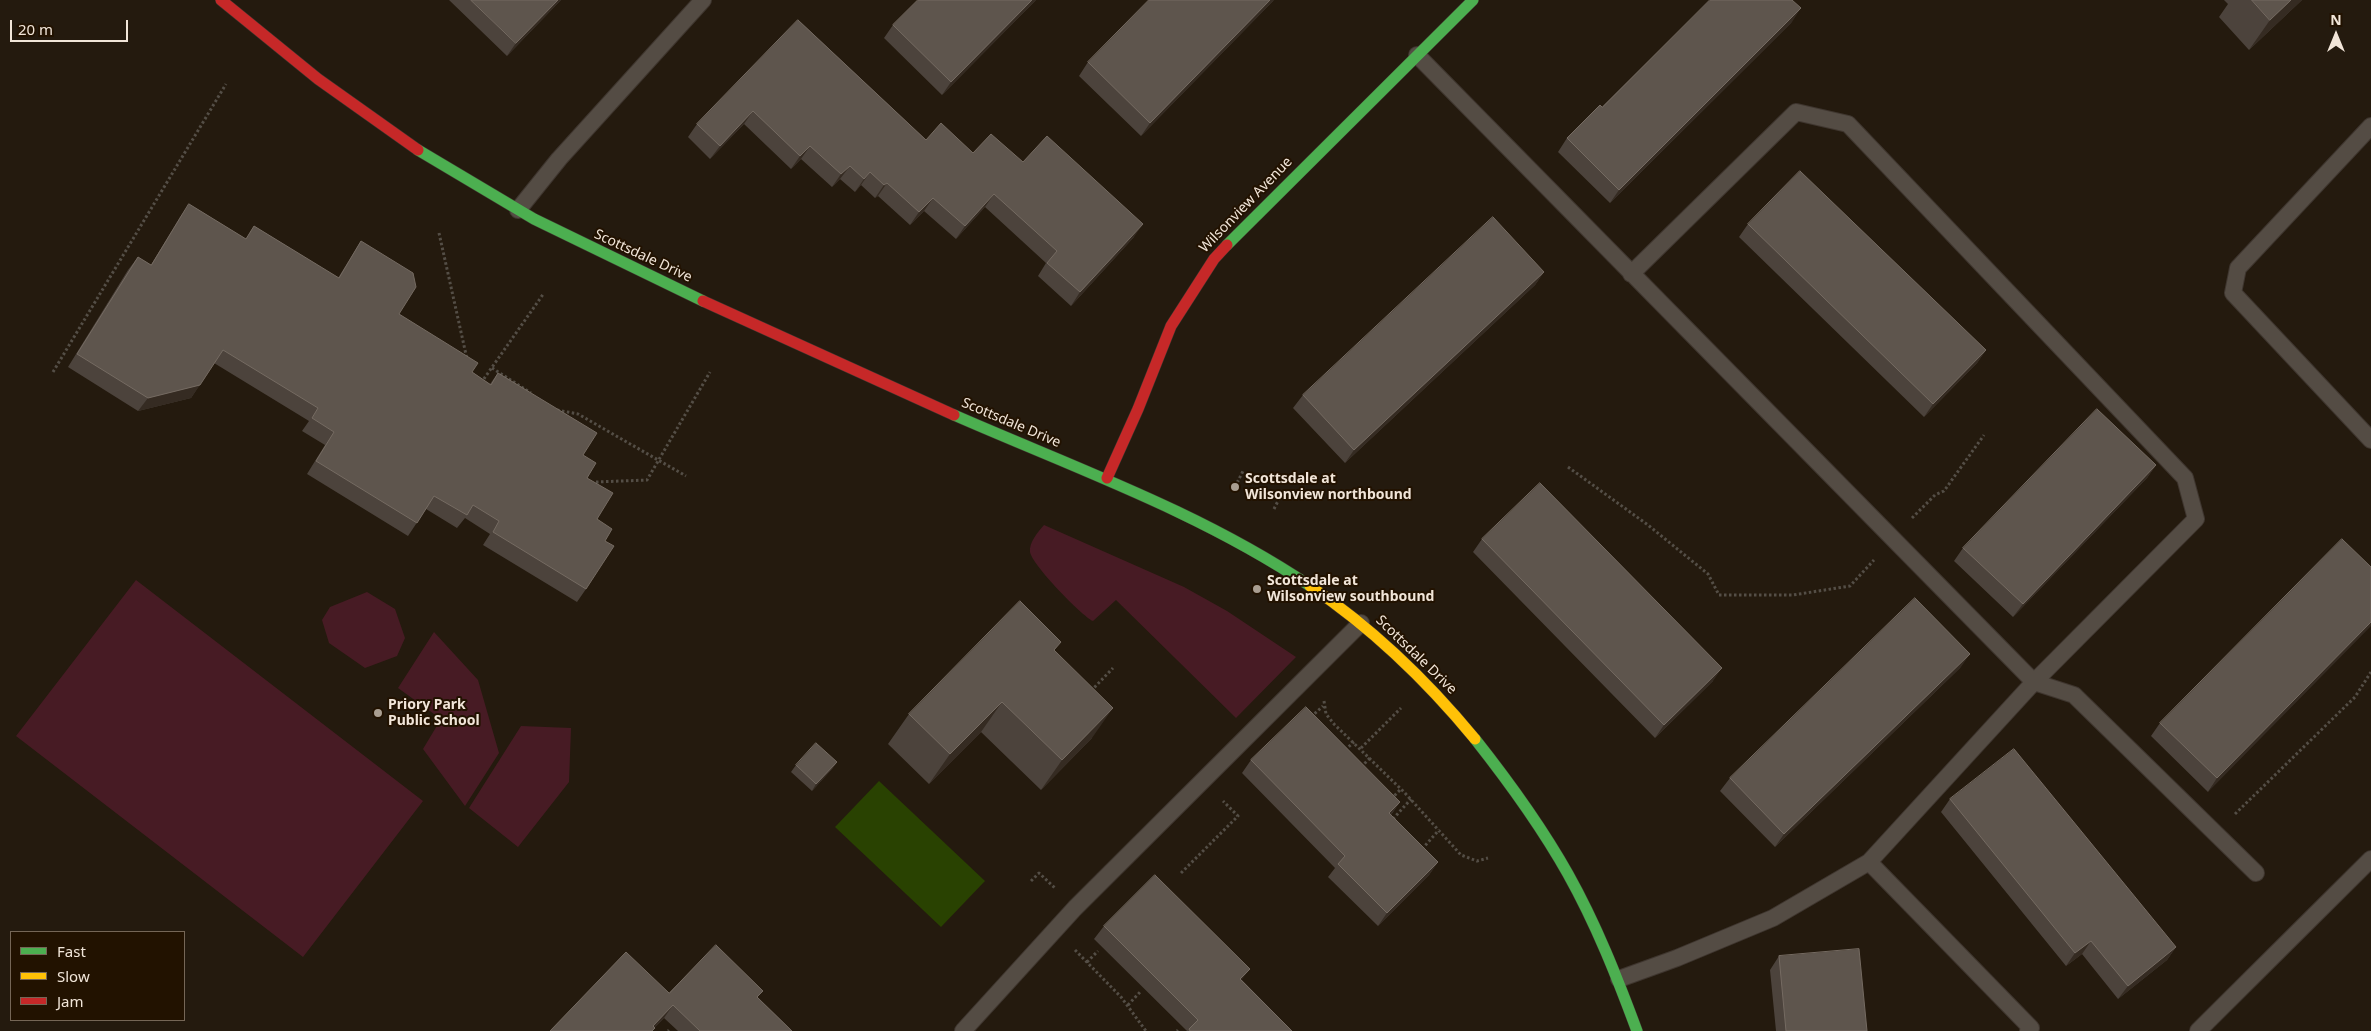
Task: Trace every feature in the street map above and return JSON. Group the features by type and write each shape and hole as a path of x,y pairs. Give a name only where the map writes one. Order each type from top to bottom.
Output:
{"street":[{"name":"Scottsdale Drive","path":"221,0 332,91 448,170 572,239 872,380 1048,456 1107,478 1236,539 1297,577 1360,623 1426,684 1473,734 1534,815 1592,920 1619,979 1637,1031"},
{"name":"Wilsonview Avenue","path":"1107,478 1138,409 1171,326 1214,259 1248,222 1468,2"}],"lane":[{"path":"518,210 559,159 703,0"},
{"path":"1417,55 1630,274 2034,682 2074,695 2256,873"},
{"path":"1619,979 1677,958 1773,918 1869,862 2034,682 2196,519 2185,478 1848,124 1796,112 1630,274"},
{"path":"2371,126 2238,268 2233,292 2371,440"},
{"path":"963,1031 1056,929 1360,623"},
{"path":"2198,1031 2371,859"},
{"path":"1869,862 2031,1028 2028,1031"}],"path":[{"path":"53,372 226,84"},
{"path":"439,233 468,364"},
{"path":"480,384 544,292"},
{"path":"492,368 534,395"},
{"path":"596,482 647,480 710,372"},
{"path":"550,405 559,411 578,414 686,476"},
{"path":"1568,467 1648,525 1708,574 1719,595 1793,595 1850,586 1934,495 1944,491 1984,436"},
{"path":"1235,488 1243,471"},
{"path":"1274,509 1282,493"},
{"path":"1085,697 1113,668"},
{"path":"2214,833 2355,697 2371,672"},
{"path":"1360,748 1426,684"},
{"path":"1324,696 1326,714 1334,724 1411,799 1464,857 1477,861 1488,858"},
{"path":"1310,718 1324,706"},
{"path":"1339,756 1354,742"},
{"path":"1355,773 1370,758"},
{"path":"1390,801 1401,789"},
{"path":"1392,820 1411,799"},
{"path":"1421,850 1439,830"},
{"path":"1056,929 1127,1005 1146,1031"},
{"path":"1087,962 1098,951"},
{"path":"1127,1005 1141,991"}],"shaded area":[{"path":"1044,525 1184,587 1227,611 1296,657 1236,718 1116,600 1093,621 1069,600 1039,568 1030,552 1032,541"},
{"path":"136,580 423,801 303,957 16,736"},
{"path":"367,592 395,609 405,638 397,656 365,668 329,643 322,620 330,607"},
{"path":"434,632 478,680 499,753 465,806 423,749 441,719 398,688"},
{"path":"521,726 571,728 569,782 518,847 469,808"},
{"path":"879,781 985,881 941,927 835,827"}],"building":[{"path":"471,0 558,0 516,43"},
{"path":"918,0 1032,0 951,82 893,25"},
{"path":"1149,0 1270,0 1150,123 1088,62"},
{"path":"1710,0 1792,0 1801,8 1619,190 1567,138 1600,105 1602,107"},
{"path":"2252,0 2291,0 2270,20"},
{"path":"798,20 926,140 941,123 973,153 991,134 1023,162 1047,136 1143,224 1080,292 1047,263 1057,251 994,194 965,226 933,198 919,212 887,183 884,185 870,172 864,179 850,166 841,174 810,146 800,156 753,111 720,146 697,124"},
{"path":"1800,171 1986,350 1933,404 1748,224"},
{"path":"189,204 246,239 254,226 339,278 361,241 413,273 416,287 399,314 478,363 472,372 491,385 498,373 597,433 583,455 596,463 587,478 613,493 597,519 612,529 605,541 614,546 586,589 493,532 499,521 473,505 467,515 434,496 417,523 316,461 334,432 312,418 318,408 223,350 200,385 148,398 77,354 138,257 151,265"},
{"path":"1493,217 1544,272 1354,450 1303,395"},
{"path":"2097,409 2156,465 2023,604 1963,548"},
{"path":"1540,483 1722,668 1664,725 1482,539"},
{"path":"2342,539 2371,567 2371,622 2217,778 2160,723"},
{"path":"1915,598 1970,654 1784,834 1730,778"},
{"path":"1020,601 1061,642 1054,650 1113,708 1062,760 1002,702 950,754 909,714"},
{"path":"1306,707 1400,802 1389,813 1438,862 1387,913 1338,864 1345,856 1251,760"},
{"path":"816,743 837,762 816,784 796,765"},
{"path":"2014,749 2176,947 2128,986 2091,941 2075,953 1950,799"},
{"path":"1155,875 1250,969 1240,979 1292,1031 1190,1031 1189,1029 1198,1020 1104,926"},
{"path":"716,945 763,991 757,997 792,1031 700,1031 673,1005 653,1026 655,1028 652,1031 550,1031 626,952 669,993"},
{"path":"1859,949 1867,1031 1786,1031 1779,956"}],"traffic: fast":[{"path":"1227,245 1473,0"},
{"path":"418,150 534,219 703,301"},
{"path":"954,415 1181,513 1268,560 1310,586"},
{"path":"1475,739 1524,805 1568,874 1588,912 1637,1031"}],"traffic: slow":[{"path":"1310,586 1333,602 1398,657 1438,697 1475,739"}],"traffic: jam":[{"path":"221,0 318,79 418,150"},
{"path":"1107,478 1138,409 1171,326 1214,259 1227,245"},
{"path":"703,301 954,415"}],"place":[{"name":"Scottsdale at Wilsonview northbound","path":"1235,487"},
{"name":"Scottsdale at Wilsonview southbound","path":"1257,589"},
{"name":"Priory Park Public School","path":"378,713"}]}
